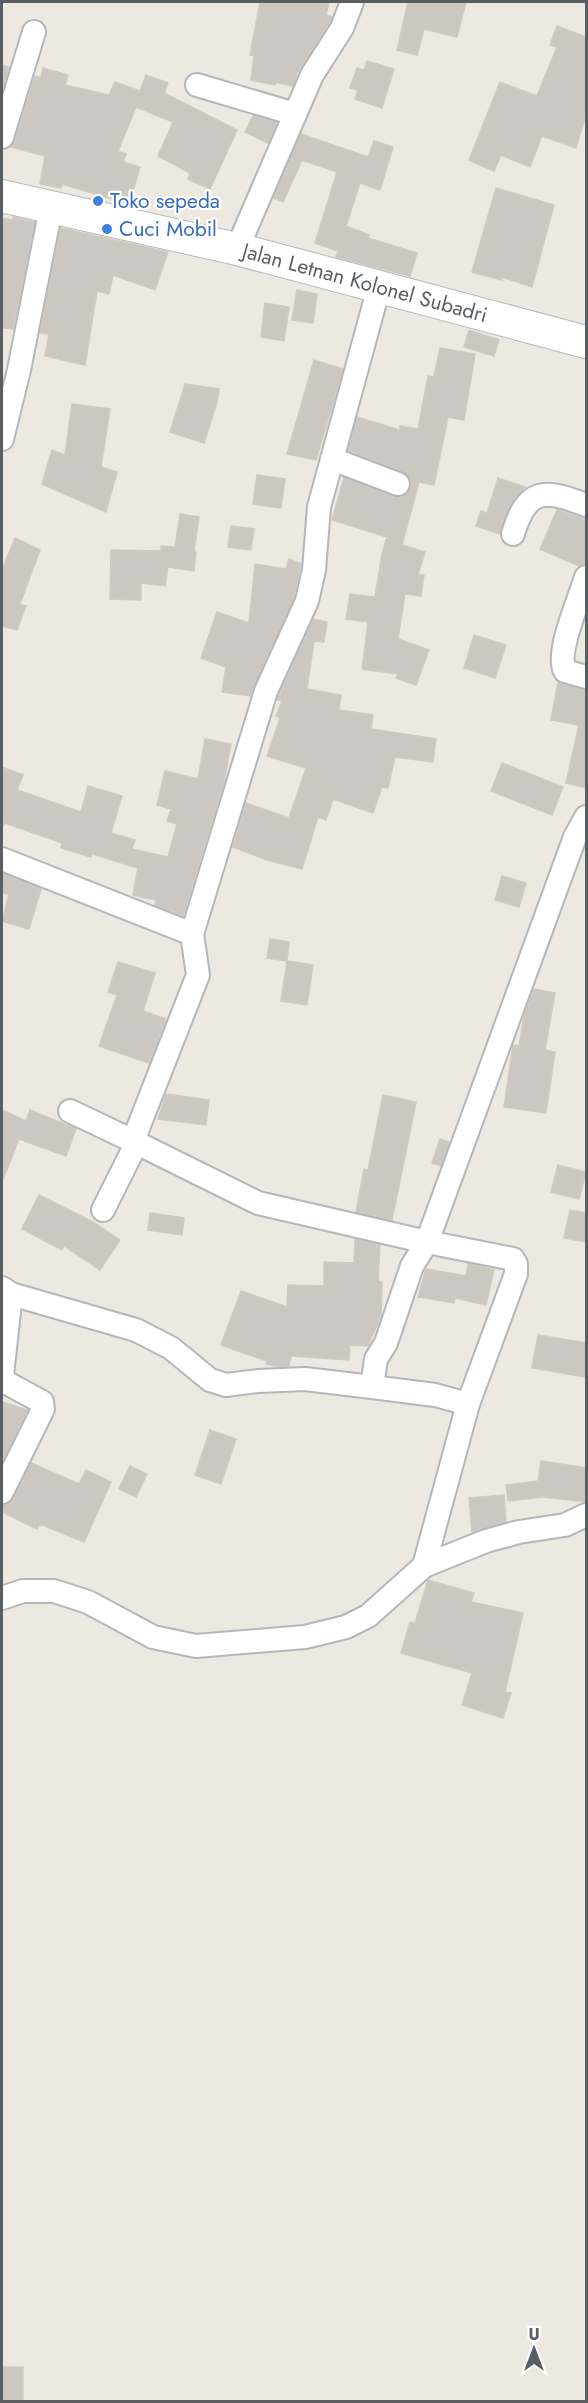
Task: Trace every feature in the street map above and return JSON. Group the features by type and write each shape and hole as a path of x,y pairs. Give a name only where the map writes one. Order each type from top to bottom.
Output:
{"main road":[{"name":"Jalan Letnan Kolonel Subadri","path":"2,196 237,249 586,342"}],"street":[{"path":"237,249 318,64 342,28 352,2"},
{"path":"2,137 34,32"},
{"path":"197,84 295,114"},
{"path":"2,439 19,370 51,208"},
{"path":"103,1210 135,1142 198,975 192,934 266,691 307,601 314,570 318,507 379,287"},
{"path":"332,459 398,484"},
{"path":"513,534 519,513 528,502 537,498 559,494 586,505"},
{"path":"586,577 564,646 562,662 566,671 586,677"},
{"path":"372,1387 376,1359 386,1343 412,1266 427,1242 575,837 586,817"},
{"path":"2,860 192,934"},
{"path":"70,1111 258,1203 427,1242 513,1259 516,1264 516,1274 468,1404 424,1566"},
{"path":"2,1492 43,1409 42,1402 7,1383 2,1375 6,1291 136,1330 171,1348 210,1380 226,1385 267,1380 305,1379 435,1395 468,1404"},
{"path":"2,1598 23,1591 54,1591 88,1602 153,1637 196,1646 306,1637 346,1627 368,1616 424,1566 486,1542 519,1532 565,1525 586,1515"}],"building":[{"path":"260,2 329,2 326,15 332,17 330,22 297,73 293,86 251,80 254,56 250,55"},
{"path":"408,2 466,2 457,37 424,29 417,55 397,50"},
{"path":"557,26 586,37 586,115 576,148 542,136 530,167 501,155 494,171 469,160 500,82 537,96 557,47 550,45"},
{"path":"367,61 394,69 382,108 355,99 358,90 350,88 357,68 364,70"},
{"path":"2,65 9,67 2,92"},
{"path":"43,68 68,75 65,85 109,95 115,82 140,91 146,75 168,83 164,93 237,130 210,189 188,179 190,173 158,156 173,122 136,107 118,151 126,154 123,162 140,167 131,198 114,193 112,199 62,184 61,188 40,184 45,156 11,147 15,141 35,76 41,78"},
{"path":"253,116 277,123 268,143 245,132"},
{"path":"301,134 368,157 374,141 393,147 380,190 360,183 346,226 369,235 368,238 417,253 410,276 336,257 338,251 315,243 337,172 302,160 283,202 274,198"},
{"path":"496,188 554,205 532,287 502,277 502,280 472,272"},
{"path":"13,217 35,222 13,329 2,328 2,218 13,220"},
{"path":"61,228 168,252 155,290 113,275 109,294 97,291 85,365 45,356 49,334 40,333"},
{"path":"297,290 317,294 313,323 292,320"},
{"path":"265,303 289,307 284,341 261,337"},
{"path":"469,330 499,340 494,356 464,347"},
{"path":"440,348 475,354 464,420 448,417 434,485 419,482 402,545 425,552 418,575 424,575 421,596 405,594 398,639 429,650 416,685 396,678 398,674 362,669 368,622 346,619 350,594 375,597 387,537 332,520 344,478 394,497 401,497 410,489 411,481 403,472 348,450 357,417 400,430 400,426 418,429 428,376 434,377"},
{"path":"314,360 343,369 316,460 287,454"},
{"path":"185,384 219,389 204,443 170,432"},
{"path":"72,404 110,409 101,467 117,472 106,512 42,484 52,450 65,455"},
{"path":"257,475 285,479 281,508 253,504"},
{"path":"498,478 525,487 513,501 500,534 476,526 481,511 487,513"},
{"path":"557,510 586,519 584,564 579,566 540,549"},
{"path":"180,514 199,517 194,571 168,567 165,586 141,583 141,600 110,599 111,550 161,551 161,546 175,547"},
{"path":"231,526 254,529 251,550 228,547"},
{"path":"15,538 40,550 20,604 26,606 17,630 2,626 2,570"},
{"path":"289,559 301,564 294,597 250,696 222,692 226,667 201,658 217,612 249,623 255,564 286,569"},
{"path":"313,619 327,622 324,642 314,641 307,689 341,695 339,710 373,715 371,729 436,739 433,762 395,757 388,788 382,787 373,813 333,799 326,820 318,817 302,869 267,860 233,847 246,803 289,818 306,768 267,756 280,718 276,716 282,701 277,700"},
{"path":"474,635 506,645 495,678 464,668"},
{"path":"558,682 586,690 586,788 566,783 579,725 551,720"},
{"path":"205,739 231,744 224,782 183,916 155,905 156,900 133,895 138,868 92,854 91,857 61,848 62,843 5,823 2,827 2,767 23,775 17,790 81,812 88,786 122,796 111,833 135,840 132,849 168,857 177,824 167,821 171,809 157,805 165,771 198,779"},
{"path":"502,763 563,787 552,815 491,791"},
{"path":"2,873 41,889 29,929 2,921 9,894 2,893"},
{"path":"502,876 526,883 519,907 495,900"},
{"path":"270,939 289,942 287,961 267,958"},
{"path":"287,961 313,965 307,1005 281,1001"},
{"path":"118,962 155,973 143,1011 166,1019 149,1063 99,1046 117,995 108,992"},
{"path":"534,989 555,993 545,1050 555,1052 546,1113 504,1107 513,1045 519,1046 524,1015"},
{"path":"166,1094 209,1100 206,1125 158,1119"},
{"path":"383,1095 416,1102 392,1220 356,1212 364,1169 368,1170"},
{"path":"2,1110 26,1121 30,1110 76,1129 66,1156 19,1139 2,1182"},
{"path":"440,1139 449,1142 441,1166 432,1163"},
{"path":"558,1165 586,1172 579,1199 551,1192"},
{"path":"39,1195 93,1222 120,1240 100,1270 64,1246 62,1250 22,1229"},
{"path":"570,1210 586,1213 586,1242 564,1238"},
{"path":"150,1213 184,1218 182,1235 148,1230"},
{"path":"355,1239 380,1245 378,1281 382,1282 381,1316 368,1346 350,1345 349,1360 291,1356 289,1366 280,1367 266,1364 267,1361 221,1345 241,1291 287,1307 288,1285 324,1286 324,1262 354,1263"},
{"path":"468,1264 494,1270 486,1305 455,1298 454,1303 418,1297 426,1269 466,1276"},
{"path":"538,1335 586,1343 586,1377 532,1368"},
{"path":"2,1402 27,1410 2,1463"},
{"path":"210,1430 236,1439 221,1484 195,1475"},
{"path":"541,1461 586,1468 586,1502 543,1497 508,1501 506,1485 538,1481"},
{"path":"31,1463 79,1484 86,1470 111,1482 84,1542 40,1524 37,1529 2,1512 2,1505 14,1498"},
{"path":"130,1466 147,1474 136,1497 119,1489"},
{"path":"504,1495 506,1522 472,1532 469,1498"},
{"path":"428,1580 474,1593 471,1602 523,1613 505,1692 511,1693 503,1718 462,1705 472,1673 401,1653 410,1622 415,1623"},
{"path":"2,2367 23,2367 23,2401 2,2401"}],"place":[{"name":"Toko sepeda","path":"98,201"},
{"name":"Cuci Mobil","path":"107,229"}]}
